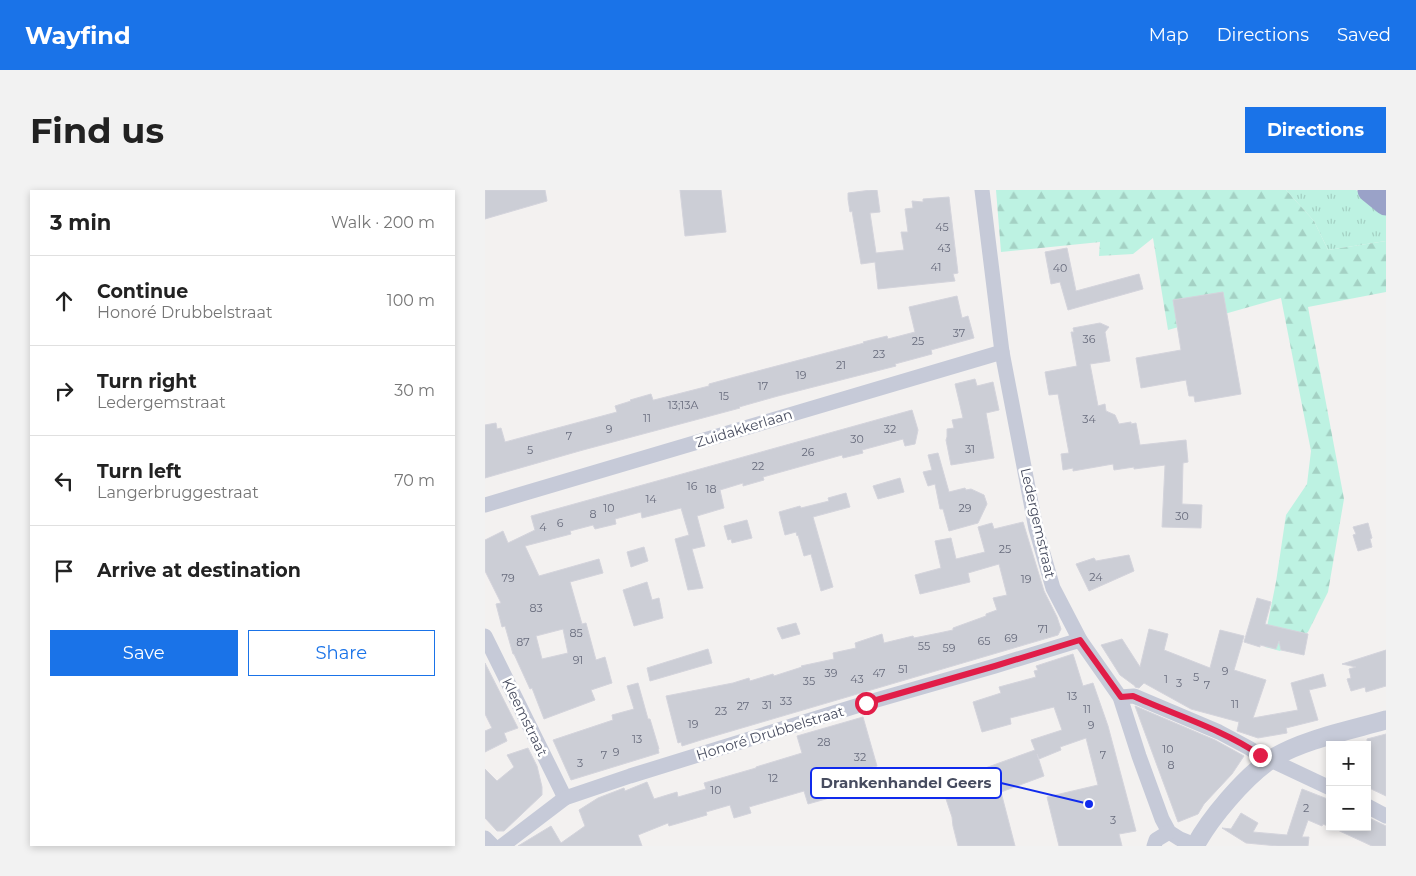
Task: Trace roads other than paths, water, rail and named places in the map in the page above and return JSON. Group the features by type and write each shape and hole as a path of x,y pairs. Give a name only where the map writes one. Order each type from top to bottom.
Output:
{"highway":[{"path":"1370,190 1386,202"},
{"path":"1379,190 1386,194"}],"street":[{"name":"Ledergemstraat","path":"982,190 1003,352 1037,529 1053,588 1080,640 1121,697 1139,756 1162,819 1169,832"},
{"name":"Zuidakkerlaan","path":"485,505 1003,352"},
{"name":"Kleemstraat","path":"485,636 565,798"},
{"name":"Honoré Drubbelstraat","path":"502,846 565,798 857,706 1080,640"},
{"path":"1121,697 1133,696 1219,732 1270,760 1326,786"},
{"path":"1154,846 1156,840 1169,832 1195,846 1209,824 1239,787 1270,760 1297,746 1386,720"},
{"path":"1371,808 1386,816"},
{"path":"485,838 493,846"}],"place":[{"name":"Drankenhandel Geers","path":"1089,804"}]}
